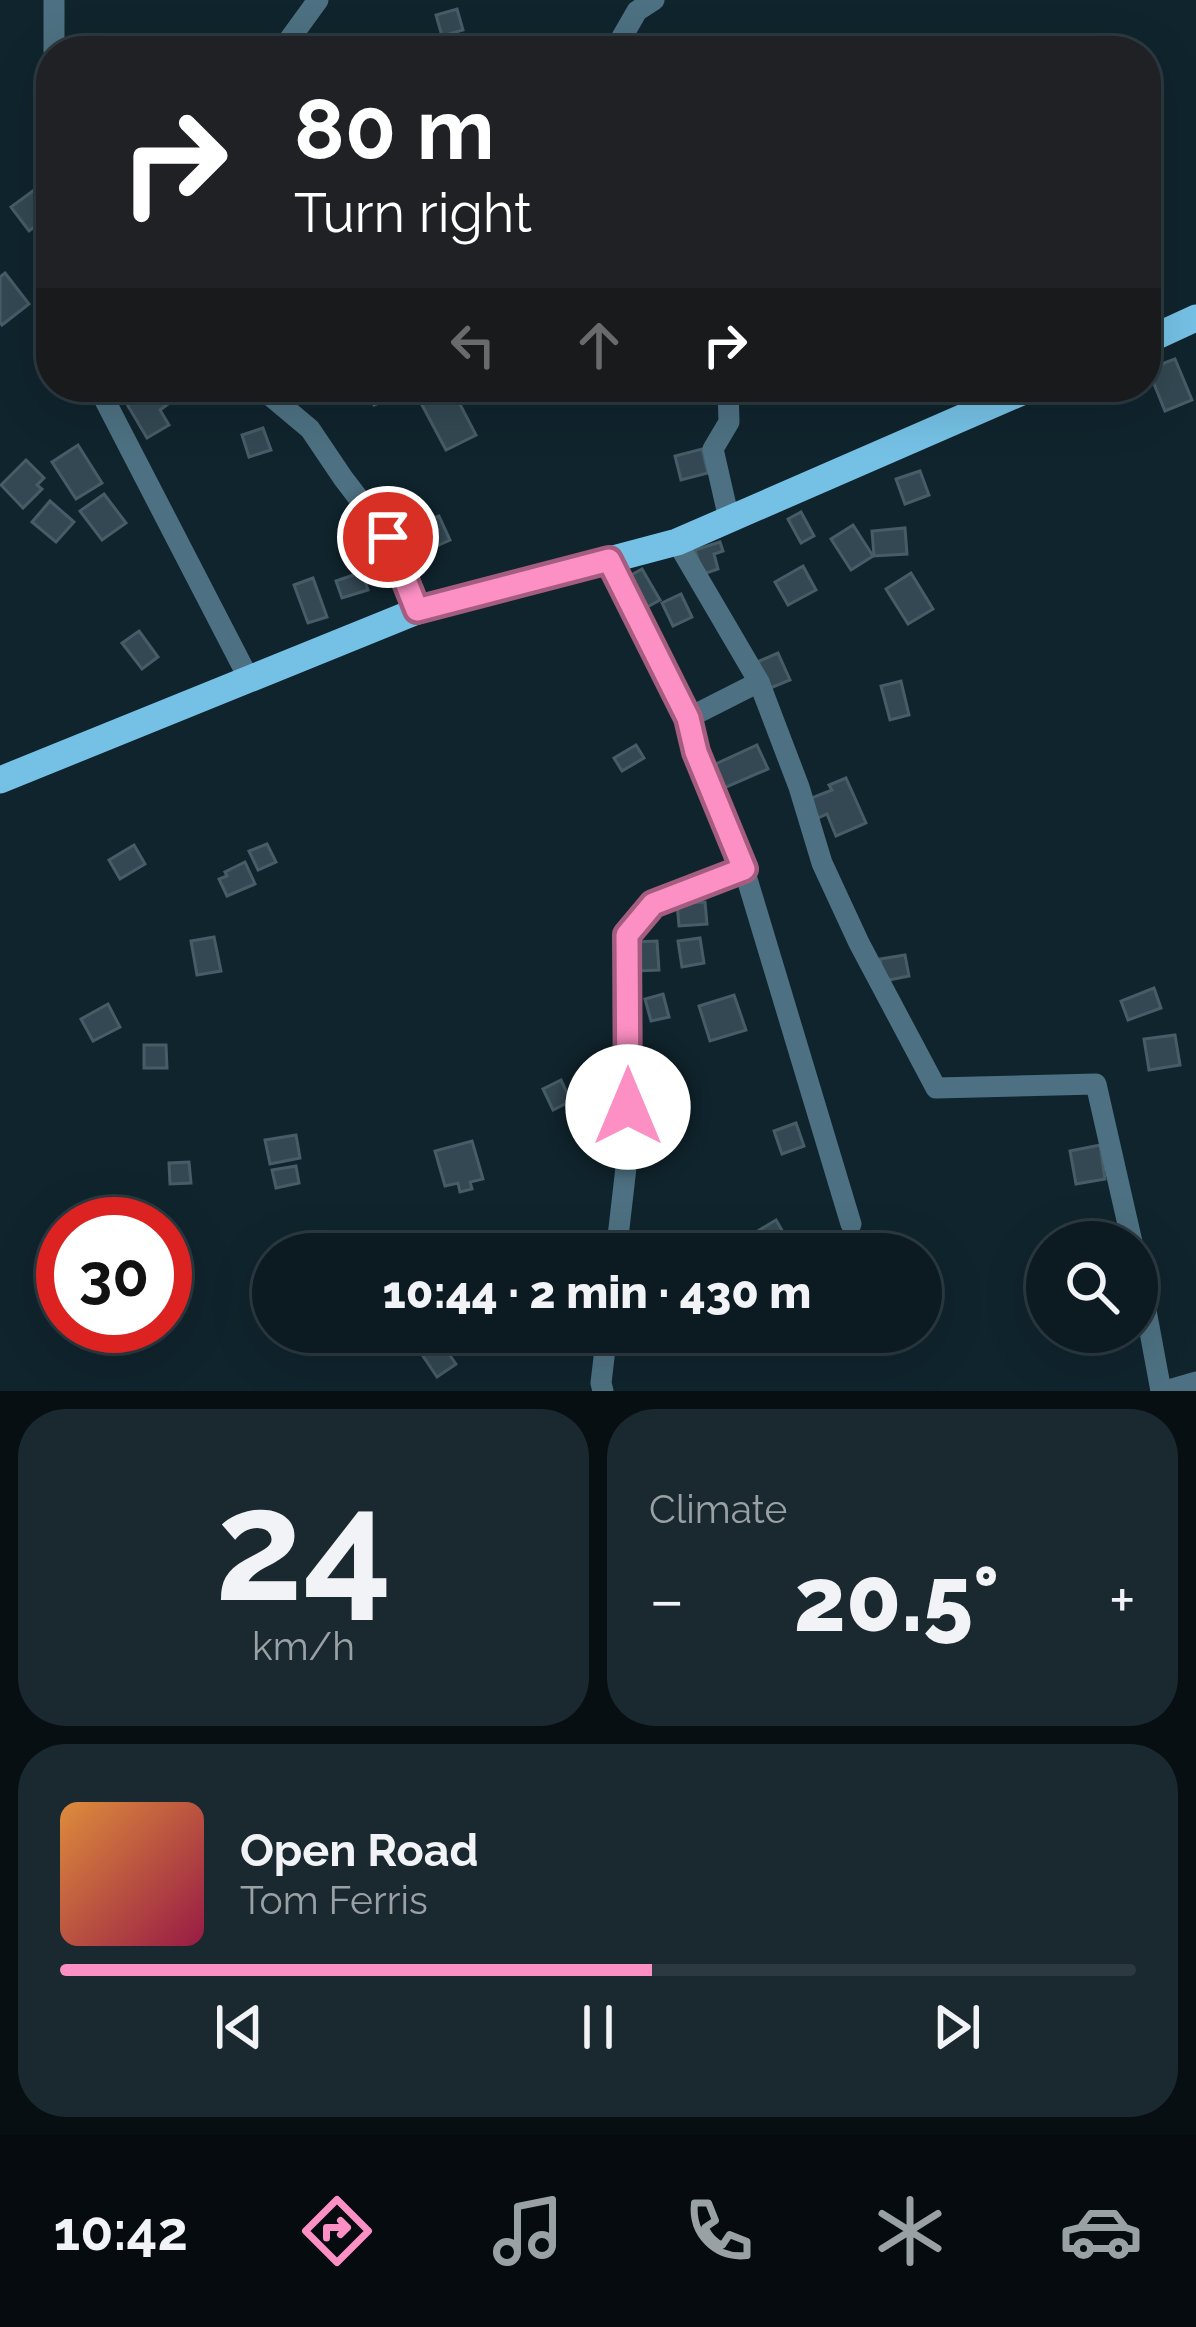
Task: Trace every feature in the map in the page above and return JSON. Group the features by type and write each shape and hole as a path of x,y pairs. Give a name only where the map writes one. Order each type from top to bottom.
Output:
{"main road":[{"path":"1161,334 1196,318"},
{"path":"0,780 417,610 677,542 998,402"}],"street":[{"path":"53,36 54,0"},
{"path":"292,36 318,0"},
{"path":"623,36 638,11 654,0"},
{"path":"106,402 249,679"},
{"path":"282,402 310,429 388,537 417,610"},
{"path":"728,402 729,422 713,448 729,519"},
{"path":"677,542 759,682 822,863 936,1088 1096,1084 1127,1221"},
{"path":"609,560 688,718 696,752 744,869 851,1224"},
{"path":"688,718 759,682"},
{"path":"618,1233 628,1150 627,935 653,904 744,869"},
{"path":"603,1391 605,1353"},
{"path":"1155,1353 1163,1391 1196,1382"}],"building":[{"path":"457,9 463,30 442,36 436,15"},
{"path":"34,190 36,226 29,231 11,207"},
{"path":"5,273 29,304 2,325 0,277"},
{"path":"1175,359 1192,400 1165,411 1161,364"},
{"path":"126,402 167,402 160,410 169,425 147,438"},
{"path":"459,402 476,435 446,450 421,403"},
{"path":"263,428 271,450 249,457 242,435"},
{"path":"78,445 102,483 76,499 52,462"},
{"path":"702,449 708,473 681,480 675,456"},
{"path":"26,460 44,478 37,485 42,489 23,508 1,485"},
{"path":"920,471 929,495 905,504 896,479"},
{"path":"104,494 126,523 102,540 80,511"},
{"path":"50,501 74,522 56,542 32,522"},
{"path":"801,512 814,536 801,543 788,519"},
{"path":"439,516 450,540 423,552 412,527"},
{"path":"853,525 873,556 851,570 831,539"},
{"path":"905,528 907,554 874,556 872,531"},
{"path":"720,542 723,551 714,554 718,569 703,574 695,550"},
{"path":"803,566 816,590 788,605 775,582"},
{"path":"642,569 660,600 640,611 622,580"},
{"path":"362,572 368,590 342,598 336,581"},
{"path":"911,573 933,609 908,624 886,589"},
{"path":"313,578 327,617 308,623 294,585"},
{"path":"681,594 692,617 673,626 662,603"},
{"path":"139,631 158,657 142,669 122,643"},
{"path":"778,653 790,680 768,689 757,662"},
{"path":"901,681 909,715 890,720 881,686"},
{"path":"636,745 644,758 622,771 614,758"},
{"path":"757,745 768,769 717,791 707,768"},
{"path":"846,778 866,823 836,836 827,814 818,818 809,799"},
{"path":"267,844 276,862 258,870 249,851"},
{"path":"134,845 145,864 120,879 109,860"},
{"path":"245,862 255,884 227,896 219,879"},
{"path":"705,902 707,924 679,926 677,903"},
{"path":"214,937 221,971 197,975 191,941"},
{"path":"700,938 704,963 682,967 678,941"},
{"path":"657,941 659,970 635,971 634,942"},
{"path":"905,955 909,976 884,981 880,959"},
{"path":"1154,988 1161,1008 1128,1020 1121,1001"},
{"path":"663,994 669,1017 651,1021 645,999"},
{"path":"734,995 746,1030 710,1041 699,1006"},
{"path":"108,1004 120,1027 93,1041 81,1019"},
{"path":"1175,1035 1180,1065 1149,1070 1144,1039"},
{"path":"144,1045 166,1045 167,1068 144,1068"},
{"path":"561,1080 571,1101 553,1110 543,1089"},
{"path":"796,1123 804,1146 782,1154 774,1131"},
{"path":"296,1135 300,1158 270,1164 265,1140"},
{"path":"472,1141 483,1179 470,1182 472,1189 460,1192 458,1183 445,1186 435,1151"},
{"path":"1100,1145 1105,1179 1076,1184 1070,1151"},
{"path":"189,1162 191,1183 170,1184 169,1163"},
{"path":"296,1166 299,1183 276,1188 272,1170"},
{"path":"776,1220 783,1232 781,1233 754,1233"},
{"path":"421,1353 448,1353 456,1364 437,1377"}],"route":[{"path":"388,537 417,610 609,560 688,718 696,752 744,869 653,904 627,935 628,1107"}]}
